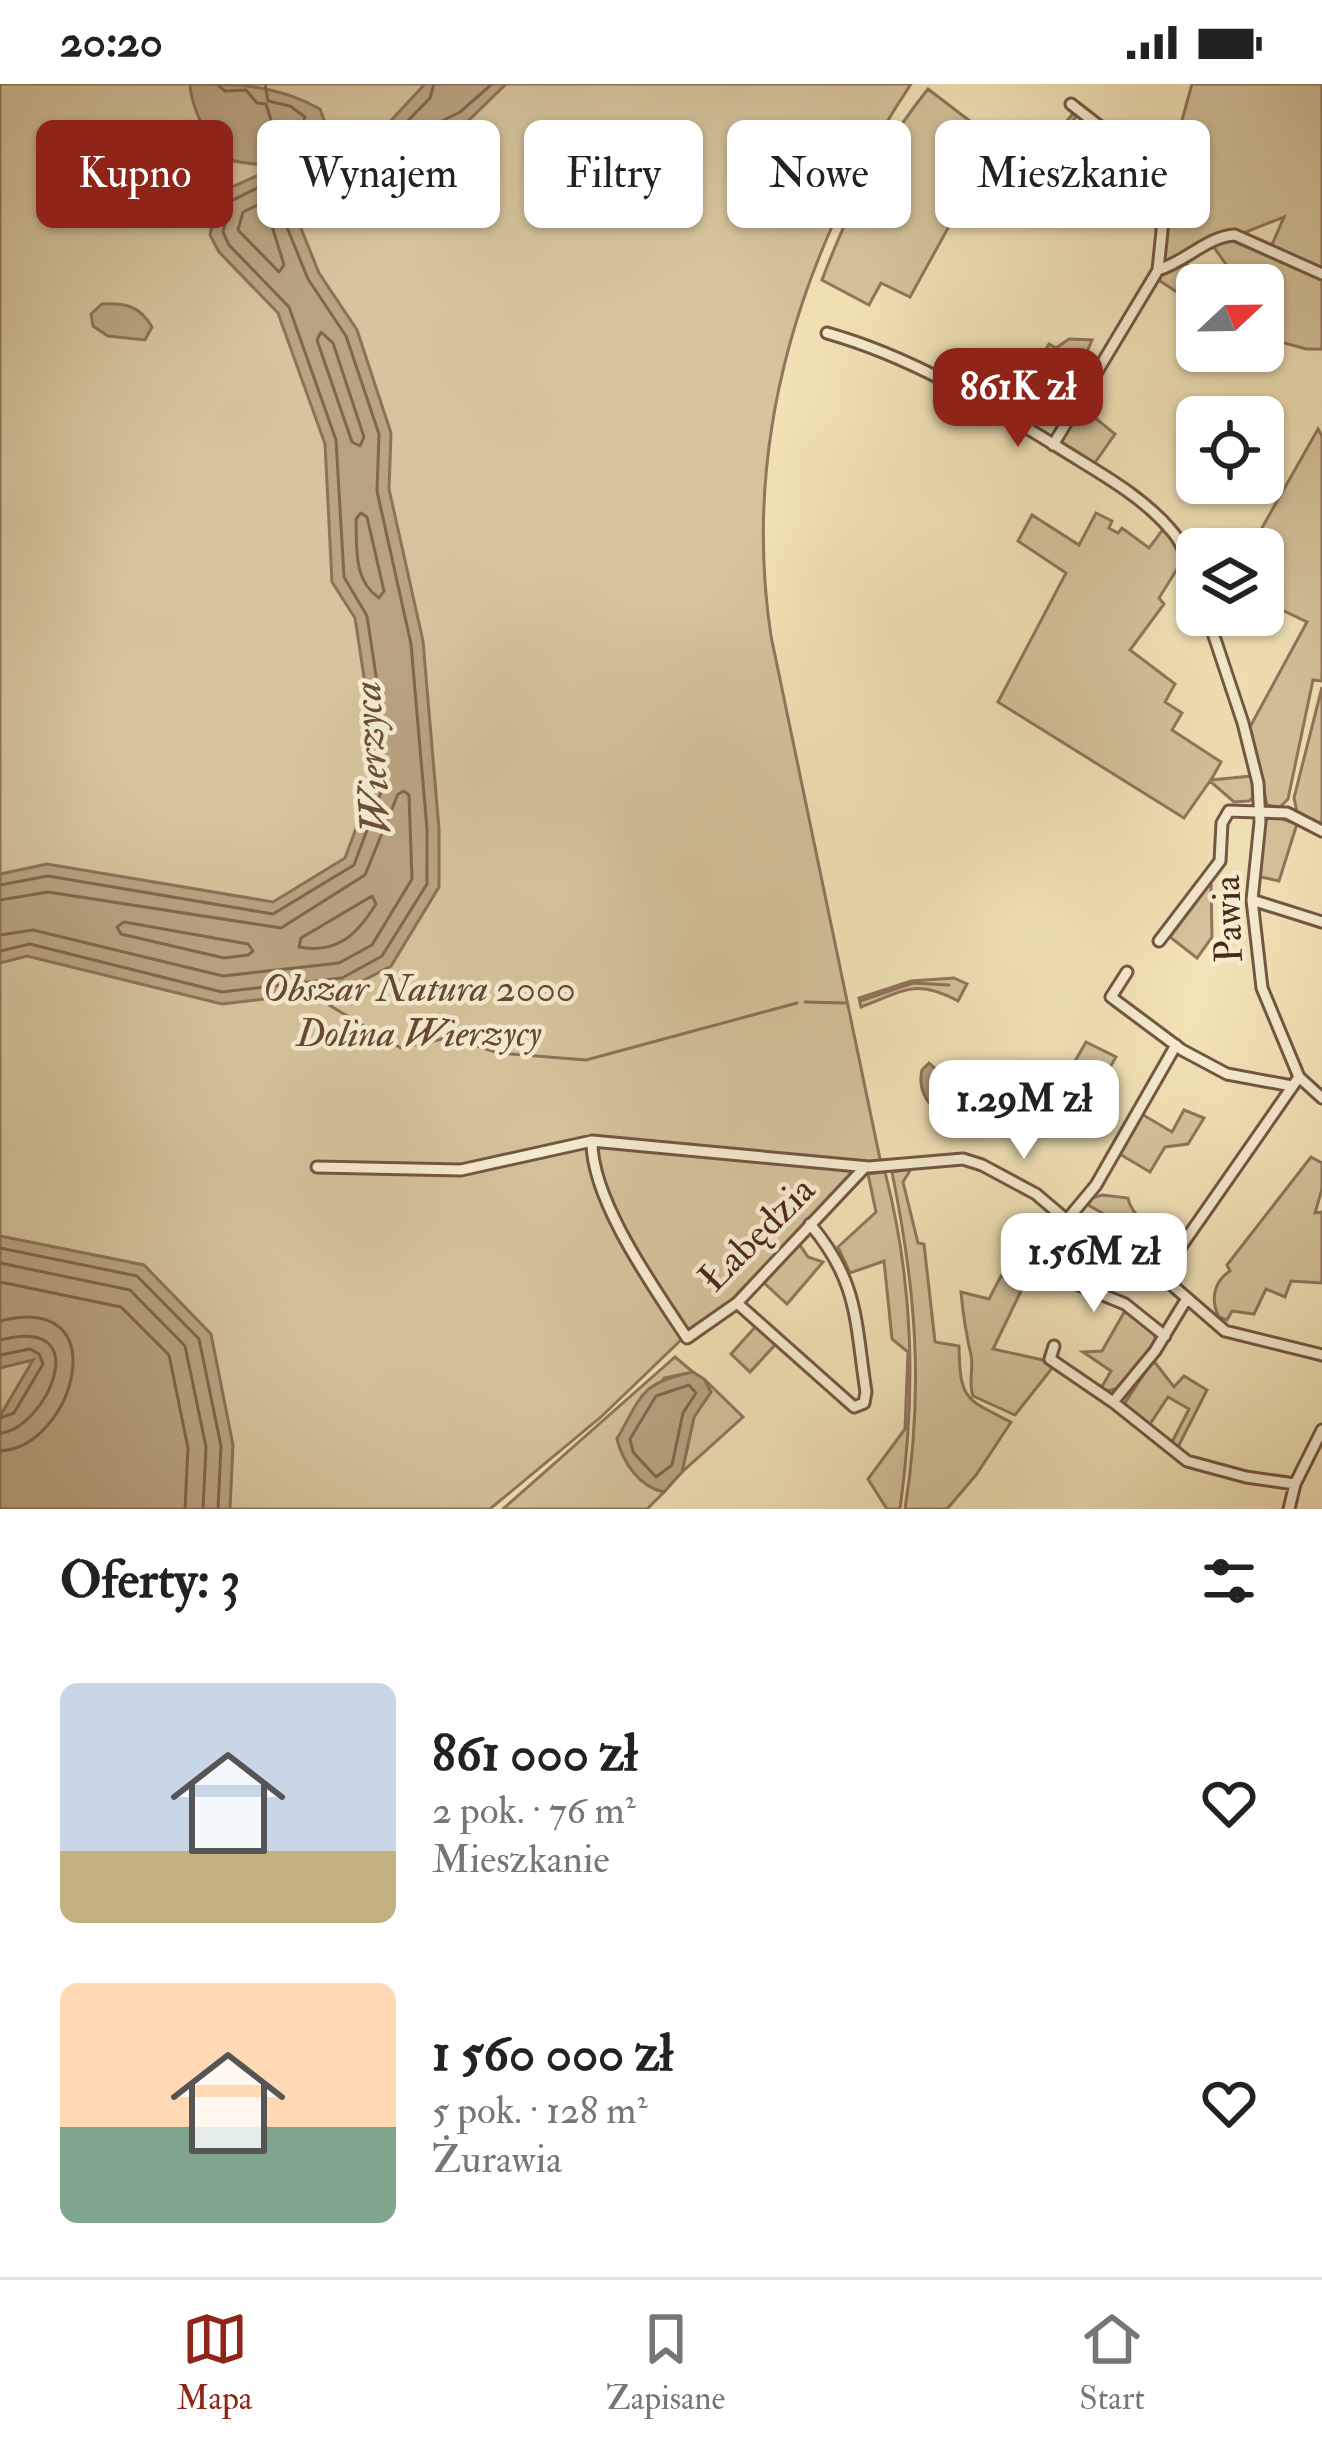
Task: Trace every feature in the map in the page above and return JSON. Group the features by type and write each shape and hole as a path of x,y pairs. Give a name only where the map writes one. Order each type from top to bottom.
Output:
{"street":[{"path":"1071,104 1092,120"},
{"path":"1053,445 1158,270 1162,228"},
{"path":"1158,270 1222,236 1235,236 1322,274"},
{"path":"826,333 872,346 962,388 1109,479 1176,538"},
{"name":"Pawia","path":"1214,636 1258,783 1252,900 1262,988 1295,1082 1322,1098"},
{"path":"1159,940 1220,861 1224,816 1236,809 1287,813 1322,831"},
{"path":"1252,900 1322,922"},
{"path":"1127,972 1111,997 1175,1045 1231,1075 1295,1082 1164,1278"},
{"path":"1066,1222 1096,1185 1175,1045"},
{"path":"317,1167 461,1170 592,1142 865,1167 975,1161 1036,1194 1066,1222 1142,1260 1225,1331 1322,1355"},
{"name":"Łabędzia","path":"592,1142 592,1160 618,1225 687,1338 737,1303 865,1167"},
{"path":"737,1303 854,1407 864,1403 849,1282 833,1251 810,1224"},
{"path":"1038,1268 1125,1304 1165,1336"},
{"path":"1113,1402 1165,1336 1186,1300"},
{"path":"1054,1346 1050,1359 1186,1461 1246,1478 1295,1484"},
{"path":"1288,1509 1322,1430"}],"green space":[{"name":"Obszar Natura 2000 Dolina Wierzycy","path":"0,84 911,84 889,120 727,120 727,228 832,228 789,347 773,418 764,562 771,636 881,1164 871,1165 727,1306 680,1341 601,1417 490,1509 0,1509"},
{"path":"1192,84 1322,84 1322,270 1271,247 1284,217 1228,239 1322,279 1322,349 1284,343 1284,264 1226,264 1213,246 1163,267 1165,228 1210,228 1210,120 1182,120"},
{"path":"928,89 969,120 935,120 935,228 948,228 910,297 881,283 869,305 822,280 844,228 911,228 911,120 905,120"},
{"path":"1176,267 1176,291 1157,279"},
{"path":"1069,339 1092,340 1083,361 1096,368 1081,395 1034,370 1049,344 1056,348"},
{"path":"1079,405 1115,434 1094,464 1064,447 1061,436"},
{"path":"1318,429 1322,436 1322,681 1313,680 1288,799 1280,807 1267,805 1250,727 1307,622 1284,611 1284,528 1262,528 1276,504 1284,504 1284,489"},
{"path":"1096,513 1112,521 1109,528 1118,533 1122,528 1149,548 1164,528 1175,539 1176,571 1159,598 1164,604 1130,650 1175,684 1165,702 1182,713 1172,730 1221,762 1211,780 1252,776 1255,796 1249,801 1234,802 1210,781 1184,818 998,702 1066,573 1018,541 1032,515 1079,545"},
{"path":"1322,687 1322,824 1297,812 1294,798"},
{"path":"1270,815 1297,824 1279,881 1257,876 1264,823"},
{"path":"1211,882 1212,937 1197,958 1170,937"},
{"path":"954,978 967,984 958,1001 931,990 909,989 861,1007 859,998 911,981"},
{"path":"1086,1042 1116,1057 1081,1118 1052,1101"},
{"path":"1184,1110 1204,1118 1188,1144 1165,1147 1150,1172 1118,1153 1140,1113 1172,1132"},
{"path":"1311,1157 1322,1163 1322,1189 1315,1213 1322,1212 1322,1283 1291,1281 1285,1297 1266,1289 1254,1314 1232,1311 1227,1320 1219,1317 1215,1291 1230,1271 1227,1265"},
{"path":"911,1169 903,1182 918,1243 924,1244 935,1342 959,1346 968,1396 1011,1422 947,1509 905,1509 914,1422 915,1340 892,1172"},
{"path":"885,1172 902,1256 909,1340 908,1424 900,1509 887,1509 868,1479 905,1429 908,1352 892,1339 884,1261 850,1273 838,1247 876,1212 868,1174"},
{"path":"1102,1195 1128,1198 1153,1235 1150,1240 1088,1205"},
{"path":"1054,1226 1093,1244 1078,1280 1036,1261"},
{"path":"798,1242 808,1257 823,1262 787,1304 763,1282"},
{"path":"1001,1276 1023,1287 993,1349 1043,1360 1053,1367 1015,1415 973,1396 961,1292 989,1299"},
{"path":"1126,1309 1154,1332 1156,1343 1126,1383 1100,1390 1111,1371 1083,1352 1102,1351"},
{"path":"756,1326 776,1344 750,1372 731,1354"},
{"path":"675,1357 693,1372 664,1378 617,1438 633,1472 664,1492 647,1509 503,1509"},
{"path":"1153,1360 1174,1387 1184,1376 1207,1390 1177,1449 1171,1444 1189,1409 1168,1397 1148,1427 1123,1406"},
{"path":"704,1379 743,1417 682,1472 694,1417 711,1392"}],"water":[{"path":"190,84 273,91 320,109 324,120 257,120 257,164 235,161 233,120 200,120"},
{"path":"425,84 506,84 469,120 391,120"},
{"name":"Wierzyca","path":"255,177 257,228 301,228 319,273 357,330 391,433 389,489 423,641 439,829 439,887 391,966 347,989 222,1004 27,956 0,963 0,874 47,864 273,902 345,858 375,777 366,738 368,703 355,618 332,582 325,444 278,313 219,252 210,235 211,228 233,228 233,187"},
{"path":"102,304 125,305 142,314 152,327 145,340 108,336 93,326 91,314"},
{"path":"929,1063 963,1094 960,1106 938,1112 929,1103 921,1082 922,1070"},
{"path":"0,1236 144,1265 211,1334 233,1445 230,1509 0,1509 0,1416 33,1360 0,1368"},
{"path":"693,1372 711,1392 694,1417 682,1472 664,1492 633,1472 617,1439 644,1393 662,1381"}],"waterway":[{"path":"860,1001 913,983 949,985"},
{"path":"322,990 329,1005 401,1048 451,1037 498,1053 586,1060 797,1003"},
{"path":"805,1002 845,1003"}]}
